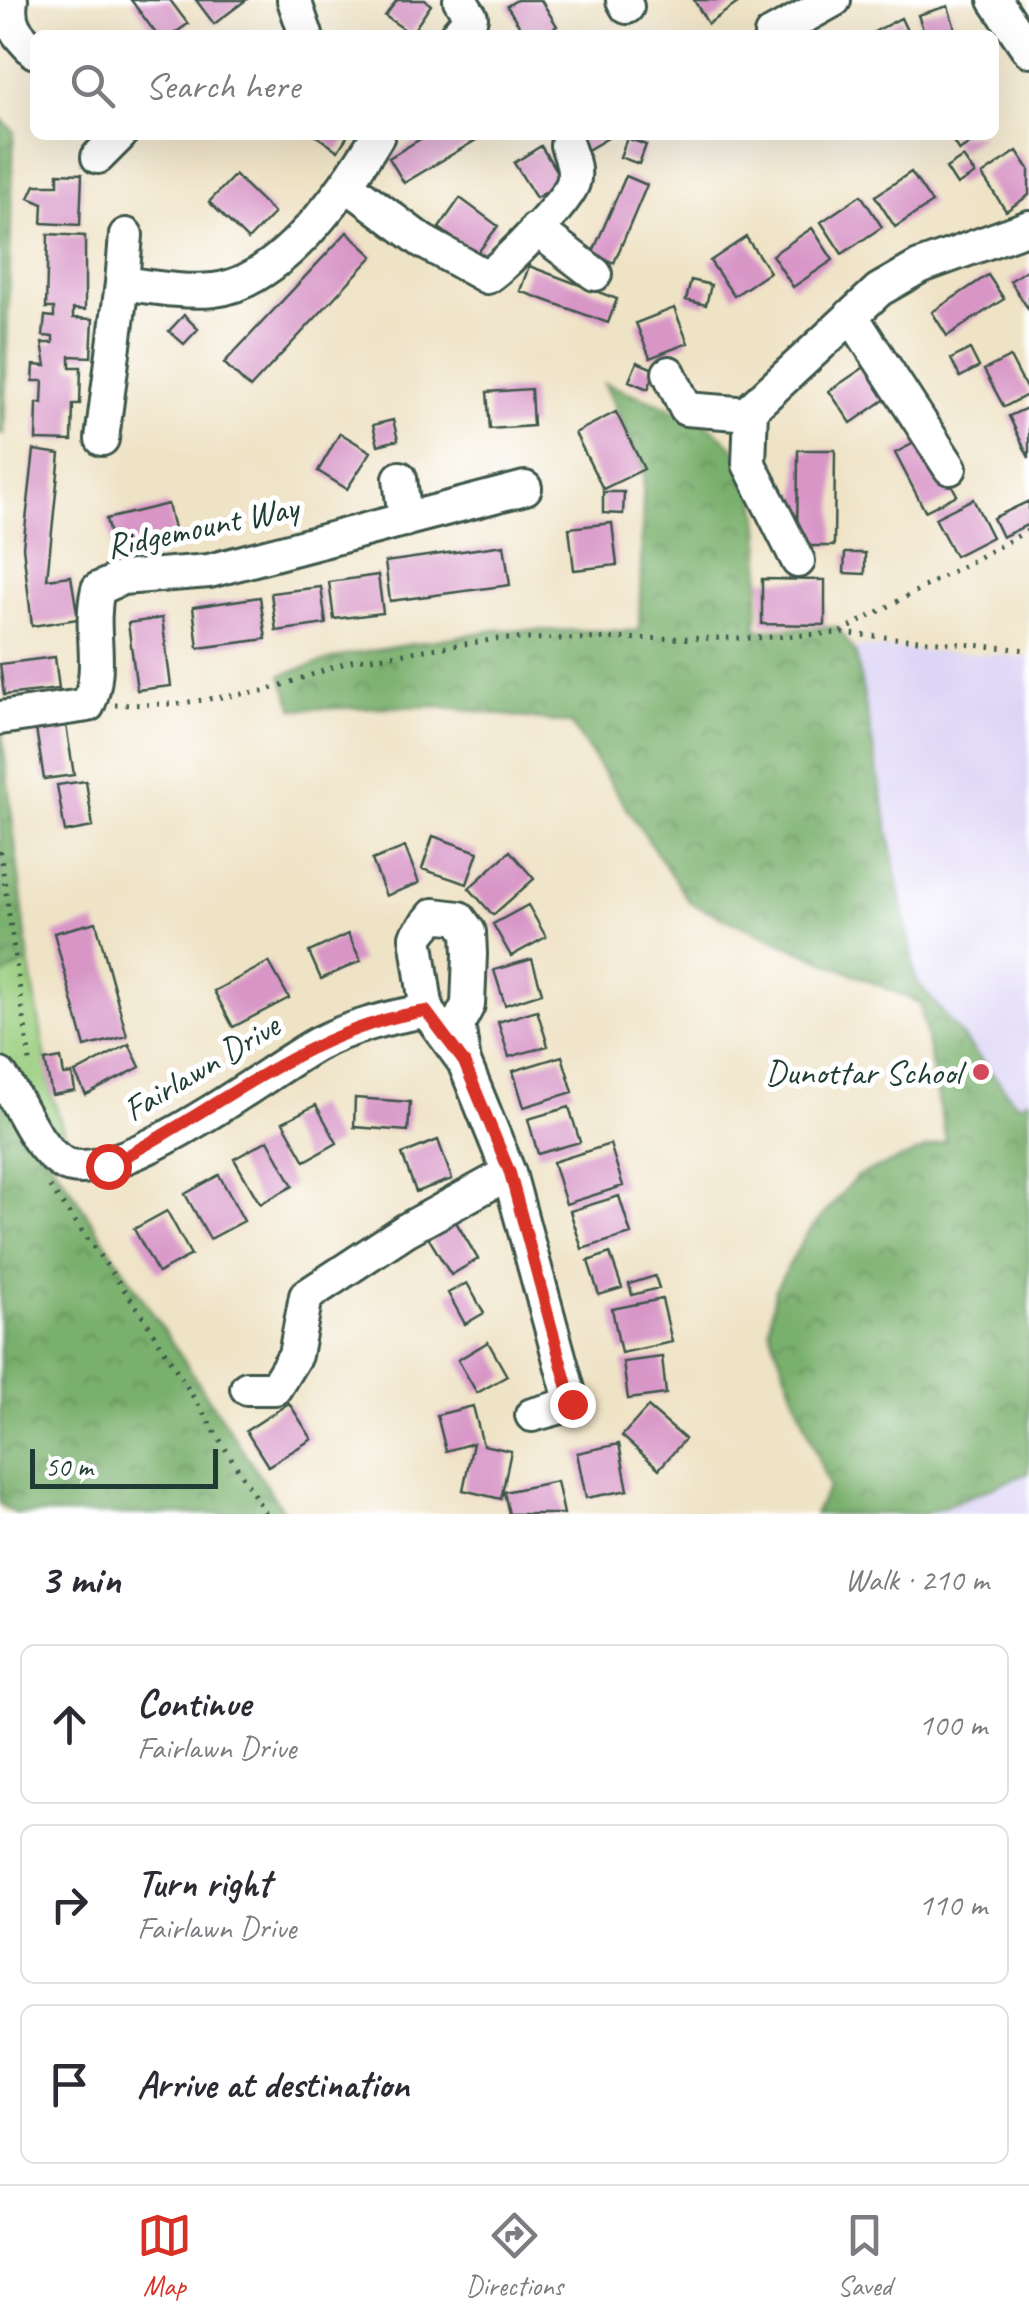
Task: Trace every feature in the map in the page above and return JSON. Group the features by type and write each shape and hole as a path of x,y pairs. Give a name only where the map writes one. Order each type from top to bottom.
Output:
{"street":[{"path":"11,0 8,18 30,47"},
{"path":"294,0 304,30"},
{"path":"780,30 834,0"},
{"path":"995,0 1029,50"},
{"path":"122,284 218,290 240,281 287,250 348,185 375,140"},
{"path":"348,185 422,241 487,276 505,265 573,186 574,164 566,145"},
{"path":"798,561 749,464 750,414 793,365 879,290 919,267 1029,227"},
{"path":"536,229 595,274"},
{"path":"102,439 126,235"},
{"path":"850,315 950,468"},
{"path":"669,374 686,408 750,414"},
{"path":"400,478 405,520"},
{"name":"Ridgemount Way","path":"88,705 99,680 91,618 98,589 122,578 209,570 525,488"},
{"path":"0,718 88,705"},
{"path":"464,1062 426,1011 416,937 434,915 459,918 469,932 468,1006 458,1024 464,1062 510,1173 584,1403 532,1415"},
{"name":"Fairlawn Drive","path":"16,1075 42,1142 62,1162 88,1170 108,1166 178,1130 320,1042 426,1011"},
{"path":"247,1388 276,1388 295,1355 306,1296 406,1230 510,1173"}],"path":[{"path":"839,633 1029,530"},
{"path":"88,705 176,704 268,690 351,662 498,638 756,638 839,633 1029,650"},
{"path":"0,851 16,1075"},
{"path":"42,1142 51,1190 142,1313 266,1514"}],"shaded area":[{"name":"Dunottar School","path":"855,647 1029,657 1029,1514 814,1514 829,1487 775,1290 810,1228 857,1176 946,1141"}],"green space":[{"path":"0,118 14,131 4,434 0,434"},
{"path":"604,383 705,424 728,442 744,464 759,517 756,630 837,627 856,654 916,980 1018,1105 1029,1099 1029,1473 925,1514 814,1514 829,1487 769,1328 775,1290 806,1235 857,1176 946,1141 920,1003 690,903 571,724 439,706 294,709 281,675 346,655 496,630 639,631 644,469"},
{"path":"0,733 29,961 0,977"},
{"path":"29,961 52,1095 70,1152 0,1054 0,977"},
{"path":"0,1095 62,1176 285,1514 16,1514 0,1504"}],"building":[{"path":"131,0 170,0 188,24 179,30 153,30"},
{"path":"196,0 246,0 214,24"},
{"path":"397,0 425,0 431,5 414,30 405,30 385,16"},
{"path":"517,0 541,0 557,26 550,30 522,30 507,6"},
{"path":"694,0 742,0 708,24"},
{"path":"948,6 955,30 923,30 918,15"},
{"path":"901,18 907,30 878,30"},
{"path":"322,140 345,140 338,151"},
{"path":"419,140 476,140 404,183 389,158"},
{"path":"576,140 604,140 584,152"},
{"path":"626,140 646,145 639,164 620,157"},
{"path":"952,140 976,140 959,151"},
{"path":"541,146 563,182 536,198 514,163"},
{"path":"1017,151 1029,169 1029,195 1006,211 982,175"},
{"path":"963,157 975,174 957,185 946,168"},
{"path":"911,172 932,203 895,227 875,196"},
{"path":"58,173 82,174 80,225 42,223 43,204 29,198 35,185 58,185"},
{"path":"235,175 274,213 248,240 209,202"},
{"path":"626,176 647,185 614,263 592,254"},
{"path":"861,195 882,227 842,254 821,222"},
{"path":"460,198 498,226 476,255 439,228"},
{"path":"812,228 833,260 793,287 772,255"},
{"path":"347,232 373,256 250,388 224,363"},
{"path":"48,234 85,236 85,310 73,309 73,318 93,319 91,357 70,356 70,367 81,367 80,404 73,404 72,441 36,440 37,403 42,403 43,381 33,381 34,365 46,366 42,343 53,343 53,337 43,336 45,316 54,317 54,308 46,308"},
{"path":"746,237 770,272 734,296 710,261"},
{"path":"529,266 617,299 608,323 520,291"},
{"path":"1029,268 1029,310 1010,281"},
{"path":"988,275 1004,299 947,336 932,312"},
{"path":"691,280 711,285 706,305 686,300"},
{"path":"674,308 688,343 650,358 636,323"},
{"path":"184,315 198,329 184,344 169,331"},
{"path":"970,349 979,367 960,377 951,359"},
{"path":"1010,357 1029,394 1004,407 984,370"},
{"path":"637,362 656,370 648,389 629,381"},
{"path":"869,364 890,396 851,423 829,391"},
{"path":"531,389 533,426 490,429 487,392"},
{"path":"1029,407 1029,458 1009,416"},
{"path":"616,412 644,469 603,489 575,433"},
{"path":"393,420 398,440 378,445 373,425"},
{"path":"340,433 371,452 347,489 318,471"},
{"path":"926,437 957,495 925,511 895,453"},
{"path":"34,450 60,454 47,579 71,576 78,619 32,626 23,547"},
{"path":"798,450 835,450 834,546 797,546"},
{"path":"603,492 624,492 623,514 603,513"},
{"path":"973,499 992,537 955,556 935,518"},
{"path":"1029,501 1029,524 1002,537 993,518"},
{"path":"168,504 178,545 116,560 106,519"},
{"path":"612,523 617,565 574,570 569,528"},
{"path":"504,545 510,585 390,601 385,562"},
{"path":"845,553 865,553 865,574 844,573"},
{"path":"378,575 383,613 334,619 329,582"},
{"path":"762,579 825,580 825,625 762,624"},
{"path":"321,587 326,624 276,631 271,593"},
{"path":"260,597 266,639 198,648 193,607"},
{"path":"162,618 171,686 137,690 128,623"},
{"path":"55,657 59,689 4,695 0,664"},
{"path":"66,725 74,775 44,779 36,729"},
{"path":"86,781 93,827 65,832 57,785"},
{"path":"433,836 478,852 467,884 422,869"},
{"path":"405,847 419,883 386,896 372,860"},
{"path":"510,851 534,879 493,915 469,888"},
{"path":"528,905 546,937 511,956 493,924"},
{"path":"96,922 127,1036 85,1047 54,933"},
{"path":"348,934 361,961 321,979 309,952"},
{"path":"532,959 542,993 505,1005 494,970"},
{"path":"269,962 289,998 233,1027 214,991"},
{"path":"537,1010 548,1046 509,1057 498,1022"},
{"path":"129,1044 140,1067 86,1095 75,1073"},
{"path":"562,1056 573,1092 524,1107 513,1071"},
{"path":"61,1058 64,1075 72,1074 75,1091 52,1095 45,1061"},
{"path":"355,1098 410,1102 408,1131 354,1127"},
{"path":"316,1105 337,1143 305,1161 283,1122"},
{"path":"569,1107 580,1142 538,1154 528,1119"},
{"path":"268,1140 293,1186 260,1204 234,1159"},
{"path":"438,1140 452,1179 416,1192 402,1154"},
{"path":"610,1144 623,1186 566,1204 553,1162"},
{"path":"219,1175 244,1221 210,1239 185,1194"},
{"path":"619,1196 631,1234 582,1249 570,1211"},
{"path":"167,1211 191,1255 158,1273 134,1229"},
{"path":"453,1217 478,1259 451,1275 426,1234"},
{"path":"610,1253 622,1288 599,1295 588,1261"},
{"path":"655,1276 659,1288 632,1295 629,1284"},
{"path":"467,1283 484,1313 465,1324 448,1293"},
{"path":"662,1299 672,1342 621,1353 612,1309"},
{"path":"488,1342 507,1376 477,1393 458,1360"},
{"path":"662,1357 666,1394 628,1399 623,1362"},
{"path":"289,1403 312,1439 268,1466 246,1431"},
{"path":"473,1406 483,1445 511,1451 501,1499 463,1490 473,1443 446,1451 437,1415"},
{"path":"648,1407 685,1439 659,1469 622,1436"},
{"path":"619,1444 628,1490 586,1498 577,1453"},
{"path":"557,1481 564,1514 509,1514 504,1492"}],"place":[{"name":"Dunottar School","path":"981,1072"}],"route":[{"path":"108,1166 178,1130 320,1042 426,1011 450,1038 464,1062 510,1173 572,1404"}]}
